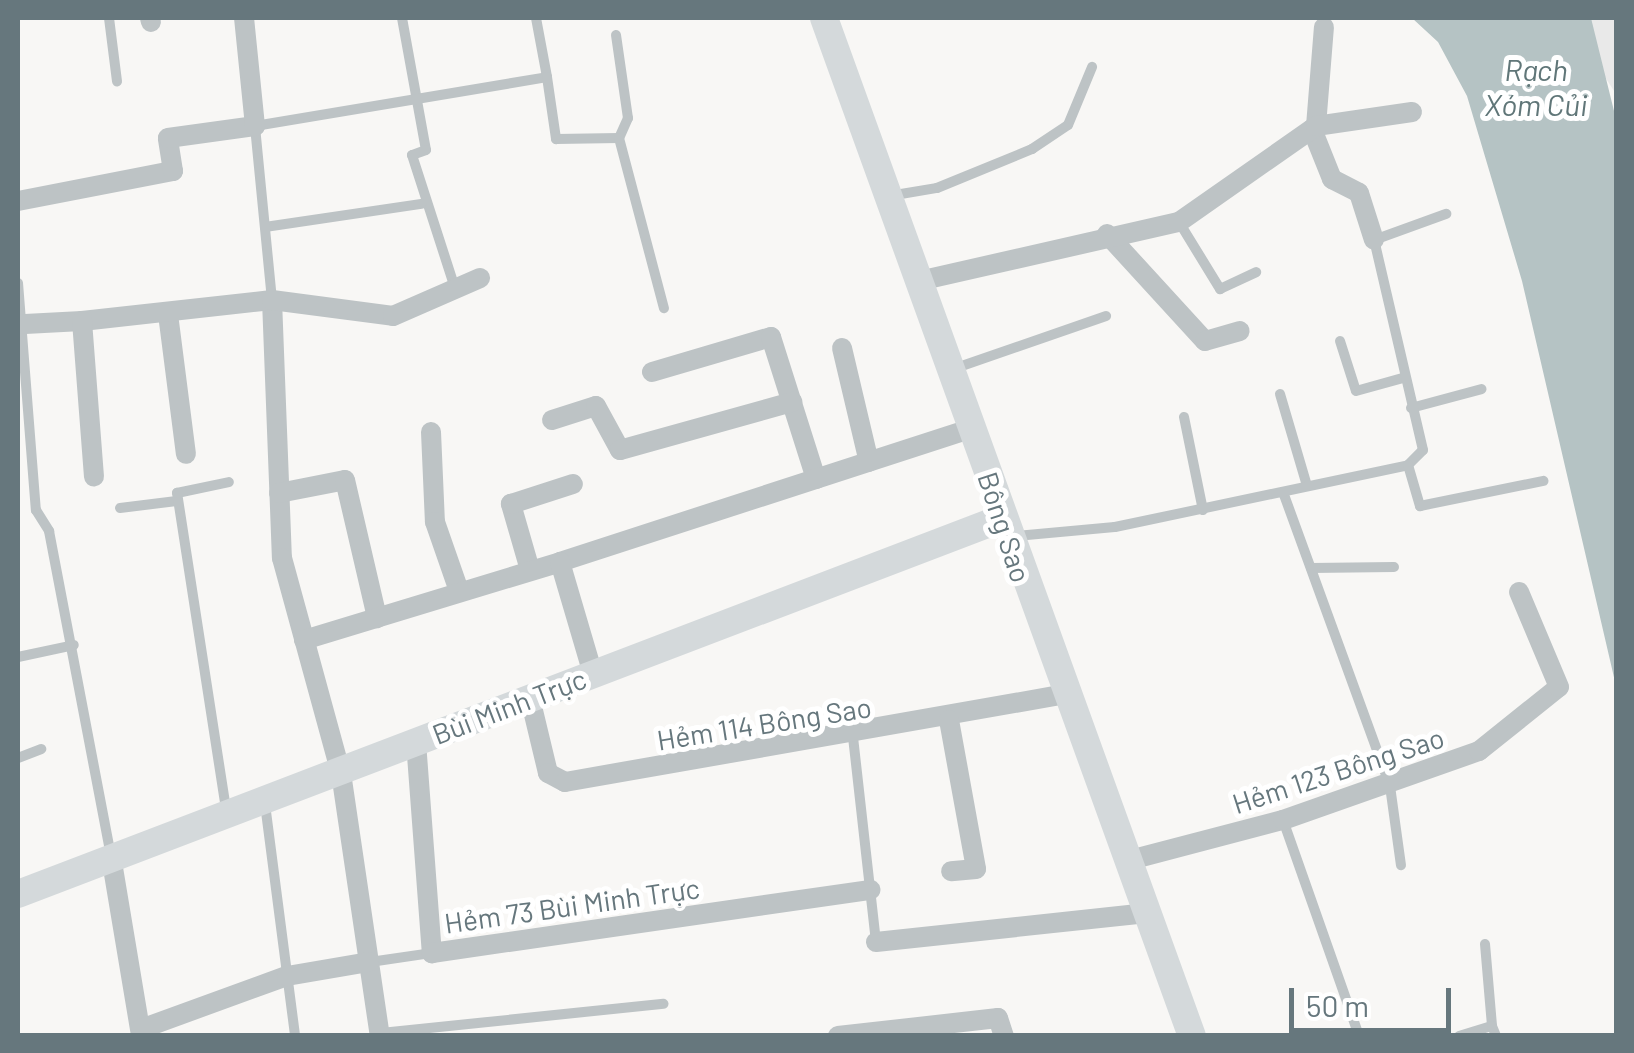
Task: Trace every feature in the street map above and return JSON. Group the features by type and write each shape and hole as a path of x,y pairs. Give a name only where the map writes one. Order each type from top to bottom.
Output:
{"street":[{"path":"18,201 173,171 168,138 255,126 244,18"},
{"name":"Bông Sao","path":"824,18 973,428 1003,528 1130,860 1192,1036"},
{"path":"1324,27 1314,128 1332,179 1359,193 1374,240"},
{"path":"919,281 1107,234 1178,222 1314,128 1412,112"},
{"path":"1107,234 1206,341 1240,331"},
{"path":"25,324 168,314 272,300 394,316 480,278"},
{"path":"272,300 282,558 340,773 380,1034"},
{"path":"168,314 186,454"},
{"path":"82,321 94,477"},
{"path":"652,372 772,337 816,480"},
{"path":"842,348 869,462"},
{"path":"552,420 596,406 620,450 792,402"},
{"path":"304,640 458,588 560,562 973,428"},
{"path":"431,432 435,522 458,588"},
{"path":"280,493 345,480 378,618"},
{"path":"530,570 512,504 573,484"},
{"name":"Bùi Minh Trực","path":"18,894 112,862 593,674 1003,528"},
{"path":"560,562 593,674"},
{"name":"Hẻm 123 Bông Sao","path":"1130,860 1282,820 1390,786 1479,751 1558,687 1518,592"},
{"name":"Hẻm 114 Bông Sao","path":"530,698 548,772 566,782 853,737 1066,694"},
{"path":"949,720 976,869 951,871"},
{"name":"Hẻm 73 Bùi Minh Trực","path":"416,742 432,953 870,890"},
{"path":"112,862 141,1032 287,976 369,962"},
{"path":"876,942 1149,913"},
{"path":"838,1036 998,1018 1004,1036"}],"lane":[{"path":"110,18 117,80"},
{"path":"402,18 426,150 412,155 422,204 454,288"},
{"path":"536,18 556,139 619,138"},
{"path":"616,35 628,118 619,138 664,308"},
{"path":"888,196 936,188 1032,148 1068,125 1092,67"},
{"path":"272,300 255,126 547,77"},
{"path":"265,228 422,204"},
{"path":"1003,528 1202,510 1408,465 1424,450 1403,378 1374,240 1446,214"},
{"path":"1178,222 1220,289 1256,272"},
{"path":"18,285 25,324 36,510 49,531 74,645 112,862"},
{"path":"952,370 1106,316"},
{"path":"1340,340 1356,391 1403,378"},
{"path":"1411,408 1482,389"},
{"path":"1280,394 1306,486"},
{"path":"1184,417 1202,510"},
{"path":"1408,465 1420,506 1543,481"},
{"path":"18,477 32,476"},
{"path":"228,817 177,493 230,482"},
{"path":"1283,492 1390,786 1400,865"},
{"path":"120,508 177,501"},
{"path":"1310,568 1394,567"},
{"path":"18,657 74,645"},
{"path":"853,737 876,942"},
{"path":"18,758 41,749"},
{"path":"264,803 295,1036"},
{"path":"1282,820 1359,1036"},
{"path":"1460,1036 1494,1031 1484,944"},
{"path":"369,962 432,953"},
{"path":"380,1034 664,1004"}],"shaded area":[{"path":"1579,18 1616,18 1616,94 1605,77"}],"water":[{"name":"Rạch Xóm Củi","path":"1412,18 1591,18 1616,119 1616,686 1522,281 1467,96 1438,42"}]}
